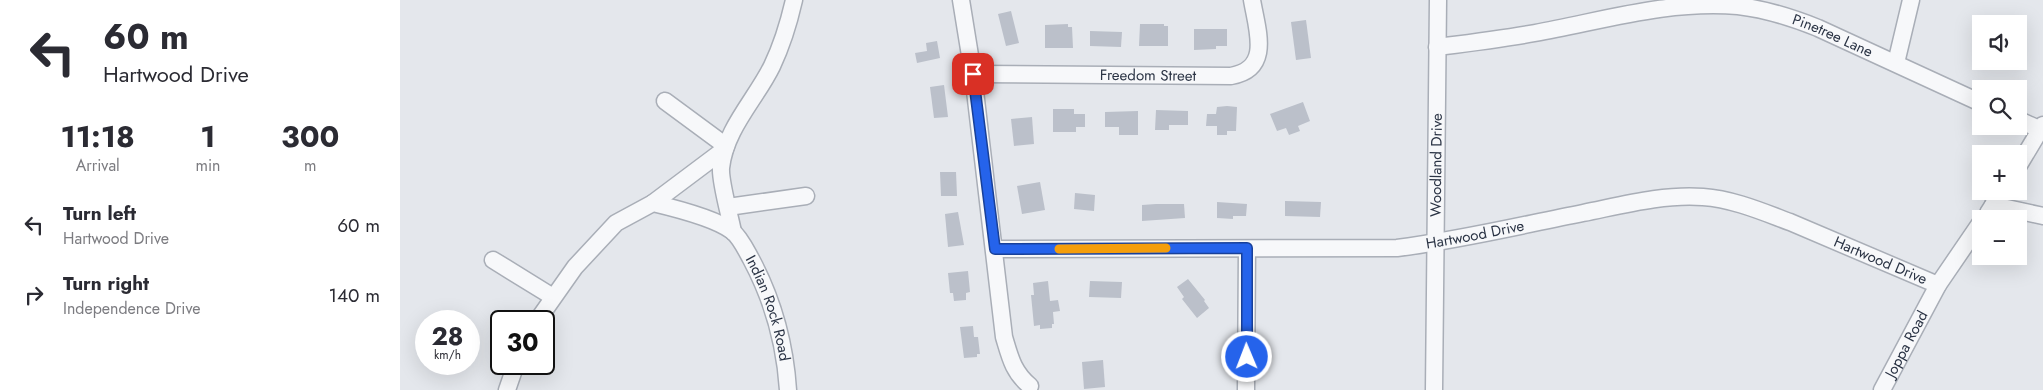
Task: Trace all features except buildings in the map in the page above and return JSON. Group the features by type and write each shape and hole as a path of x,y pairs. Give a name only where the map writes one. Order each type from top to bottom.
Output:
{"street":[{"name":"Indian Rock Road","path":"733,232 721,170 725,148 772,65 785,33 794,0"},
{"path":"961,0 973,74 1004,337 1018,376 1030,386"},
{"name":"Freedom Street","path":"973,74 1231,76 1242,74 1251,68 1257,59 1259,50 1252,0"},
{"name":"Woodland Drive","path":"1434,390 1436,47 1438,0"},
{"path":"1896,63 1911,0"},
{"name":"Pinetree Lane","path":"1436,47 1535,33 1658,8 1712,4 1739,6 1794,19 1818,28 1972,99"},
{"path":"665,101 725,148"},
{"path":"2027,123 2042,128 2027,152"},
{"name":"Indian Rock Road","path":"544,310 575,267 616,223 653,203 725,148"},
{"path":"728,207 806,196"},
{"name":"Hartwood Drive","path":"995,249 1397,248 1434,243 1638,202 1685,196 1706,197 1745,206 1790,222 1938,285"},
{"path":"1989,210 1996,200"},
{"name":"Indian Rock Road","path":"653,203 720,224 733,232 748,252 773,308 786,365 788,390"},
{"path":"1993,205 2043,216"},
{"name":"Joppa Road","path":"1882,390 1938,285 1972,235"},
{"path":"1246,390 1247,248"},
{"path":"493,260 553,297"},
{"path":"507,390 512,375"}],"slow traffic":[{"path":"1059,249 1166,248"}],"route":[{"path":"973,74 995,249 1247,248 1247,357"}]}
